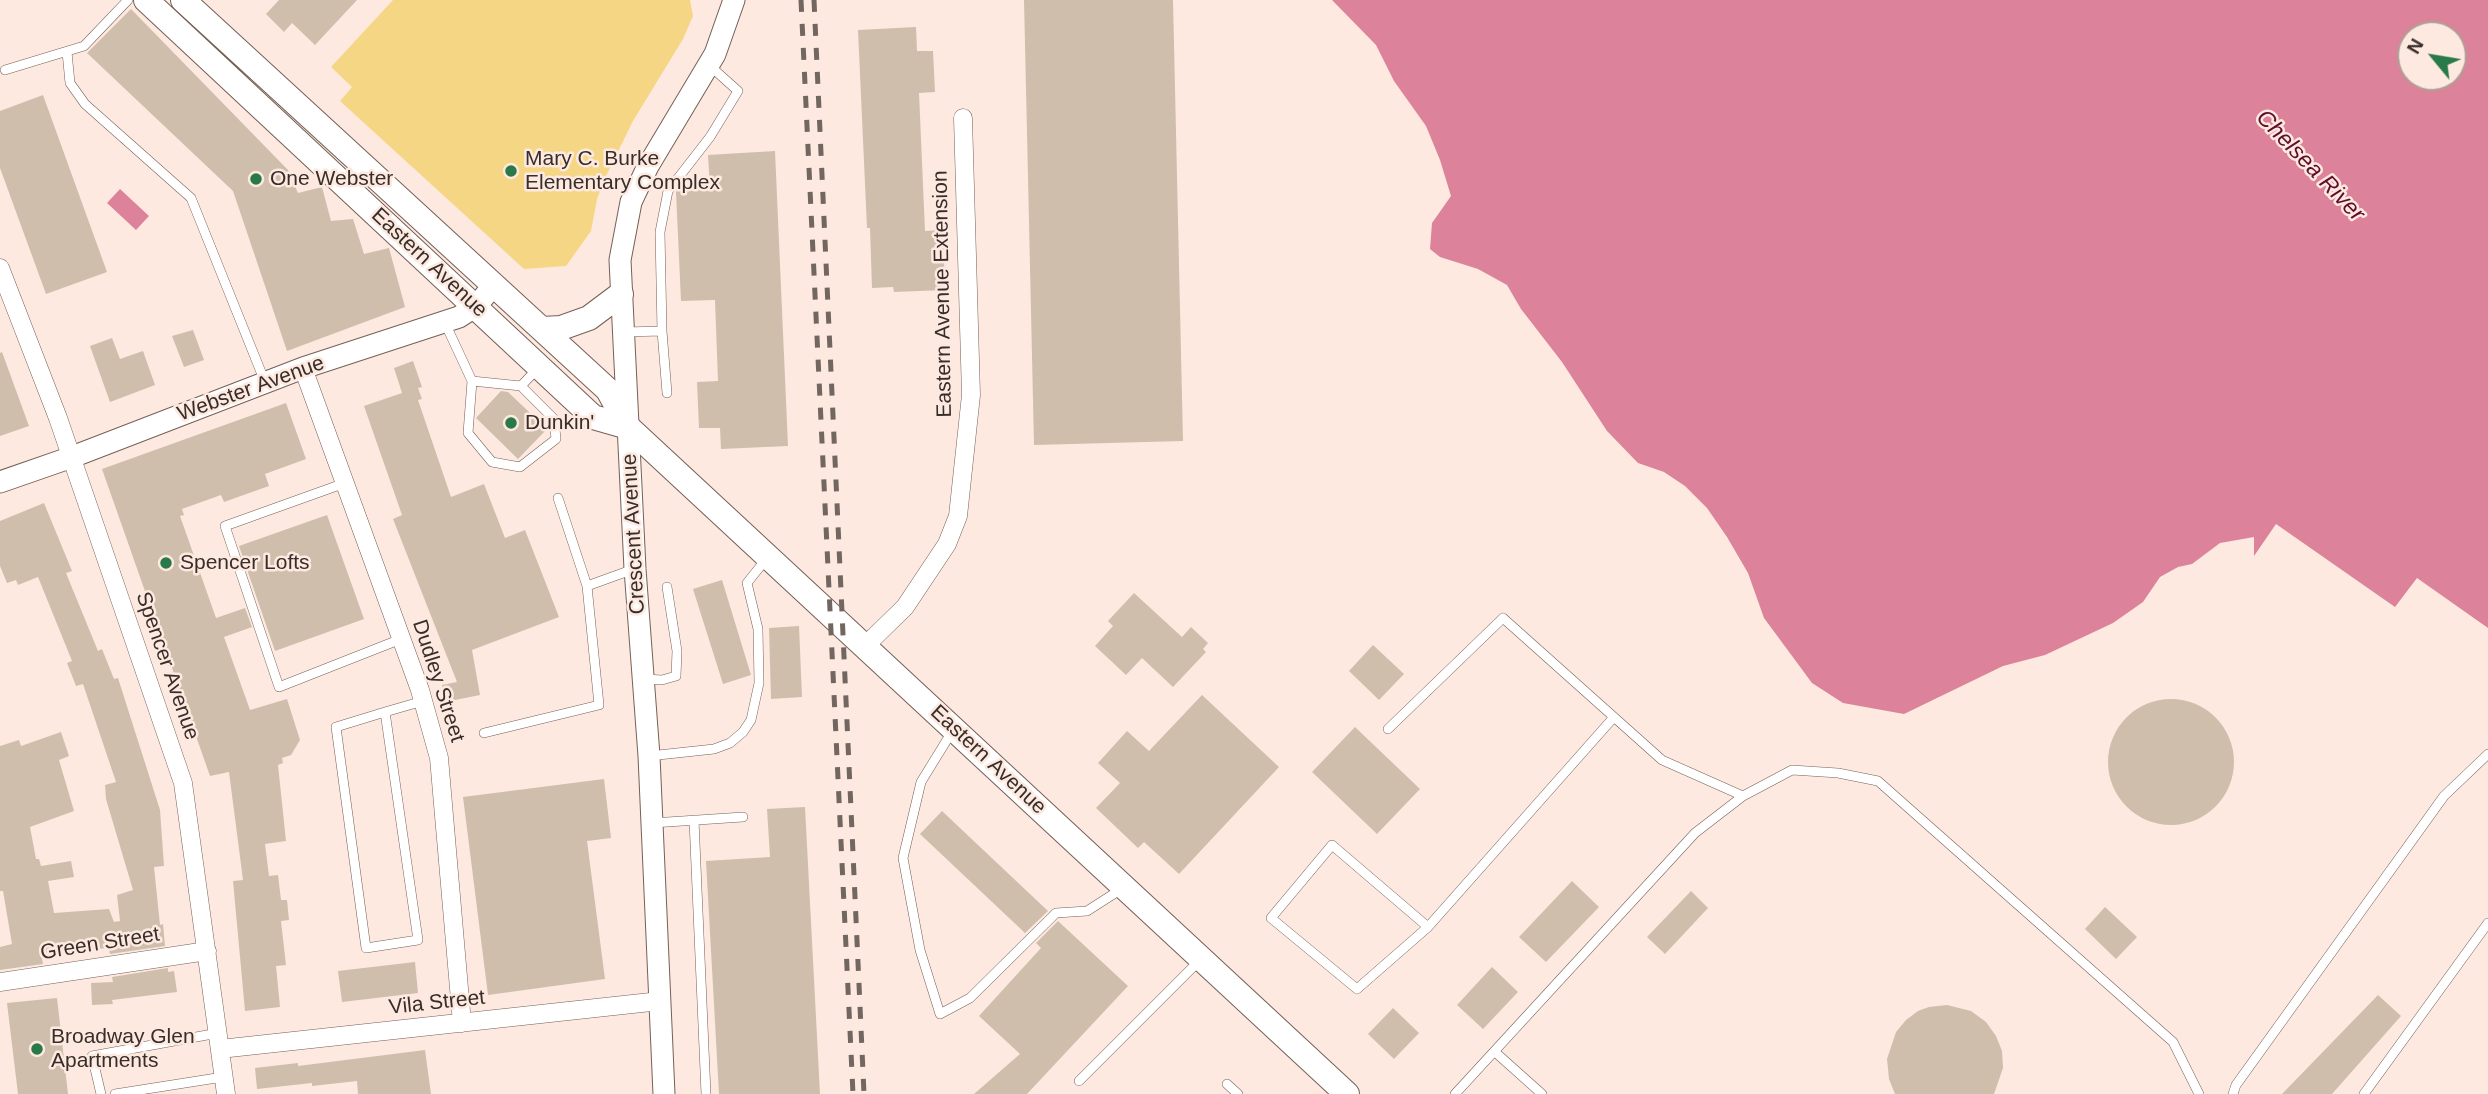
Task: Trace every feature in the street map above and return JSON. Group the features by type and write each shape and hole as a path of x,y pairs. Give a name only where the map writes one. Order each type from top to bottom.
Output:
{"main road":[{"name":"Eastern Avenue","path":"146,0 593,417 628,427"},
{"name":"Eastern Avenue","path":"183,0 608,390 628,427 1347,1094"},
{"path":"542,329 561,328 589,318 621,294"}],"street":[{"name":"Crescent Avenue","path":"664,1094 649,756 635,569 620,260 631,202 648,166 709,65 734,0"},
{"name":"Eastern Avenue Extension","path":"864,647 905,607 947,544 958,516 971,395 963,118"},
{"name":"Spencer Avenue","path":"0,268 72,457 183,783 225,1085"},
{"name":"Webster Avenue","path":"0,482 303,368 460,317 476,306 494,285"},
{"name":"Dudley Street","path":"303,368 423,701 439,758 462,1023"},
{"name":"Green Street","path":"0,982 207,951"},
{"name":"Vila Street","path":"219,1041 462,1023 660,1001"}],"lane":[{"path":"5,70 84,46 128,0"},
{"path":"67,52 70,83 85,104 191,198 265,383"},
{"path":"667,393 662,331 660,232 668,191 710,137 738,90 709,65"},
{"path":"445,322 472,381 468,433 492,462 520,467 556,439 555,419 521,386 472,381"},
{"path":"622,332 662,331"},
{"path":"521,386 540,366"},
{"path":"345,483 225,526 279,687 401,639"},
{"path":"484,733 599,705 587,586 558,498"},
{"path":"649,756 714,749 730,743 743,732 751,720 759,683 758,629 747,583 768,557"},
{"path":"587,586 635,569"},
{"path":"644,679 662,680 676,676 677,651 667,587"},
{"path":"1388,729 1503,618 1662,760 1743,796"},
{"path":"386,712 418,940 366,948 336,727 386,712 423,701"},
{"path":"1428,927 1332,845 1271,918 1357,989 1428,927 1614,717"},
{"path":"954,729 921,782 903,858 920,950 940,1014 970,998 1056,913 1087,911 1125,887"},
{"path":"2233,1094 2236,1085 2444,796 2488,754"},
{"path":"1455,1094 1695,833 1743,796 1792,770 1878,781 2173,1042 2199,1094"},
{"path":"652,823 743,817"},
{"path":"694,820 706,1094"},
{"path":"2364,1094 2488,923"},
{"path":"1079,1082 1201,958"},
{"path":"101,1094 92,1056 219,1041"},
{"path":"1494,1052 1542,1094"},
{"path":"1227,1084 1238,1094"},
{"path":"115,1094 225,1085"}],"shaded area":[{"name":"Mary C. Burke Elementary Complex","path":"393,0 690,0 693,16 683,39 633,121 597,199 591,231 566,266 524,269 340,101 352,87 331,67"}],"water":[{"name":"Chelsea River","path":"1332,0 2488,0 2488,628 2417,578 2395,607 2276,524 2254,556 2254,537 2220,543 2192,564 2178,567 2160,577 2143,602 2113,623 2045,655 2003,666 1904,714 1843,703 1812,683 1764,618 1748,573 1707,508 1685,486 1664,472 1638,463 1607,431 1507,285 1478,269 1440,257 1430,249 1432,223 1451,196 1426,126 1394,81 1376,45"},
{"path":"120,189 149,216 136,230 107,203"}],"building":[{"path":"279,0 357,0 315,45 292,23 284,32 266,14"},
{"path":"1024,0 1173,0 1183,441 1034,445"},
{"name":"One Webster","path":"131,9 288,170 298,193 322,187 331,221 353,219 364,254 389,248 405,307 287,351 233,191 87,53"},
{"path":"916,27 917,51 933,51 935,92 919,93 925,231 943,230 945,290 894,292 893,287 872,288 858,30"},
{"path":"43,95 107,272 46,294 0,168 0,111"},
{"path":"775,151 788,446 721,449 720,428 699,428 697,382 718,381 715,300 681,301 676,192 678,189 710,188 708,155"},
{"path":"193,330 204,360 184,367 172,336"},
{"path":"112,338 120,359 143,351 155,385 110,402 90,346"},
{"path":"2,352 29,426 0,436 0,353"},
{"path":"413,361 422,387 418,388 422,399 418,400 451,497 484,484 505,538 525,530 559,617 472,650 480,695 445,702 442,685 457,682 393,519 402,515 364,406 402,393 394,368"},
{"name":"Dunkin'","path":"501,391 508,392 547,429 518,459 476,418"},
{"name":"Spencer Lofts","path":"286,403 306,459 265,474 269,486 224,502 221,495 182,509 184,515 180,516 216,618 245,608 252,627 224,637 250,710 287,699 300,740 291,755 282,758 283,763 278,765 286,841 265,844 269,876 278,875 281,900 287,900 289,920 281,921 286,965 276,966 280,1007 245,1011 233,881 243,880 229,772 210,776 102,469"},
{"path":"44,503 72,571 66,573 98,651 102,649 114,679 118,678 160,810 164,866 154,867 165,946 110,954 109,948 41,953 43,964 0,970 0,947 12,944 3,891 0,891 0,746 19,740 21,746 61,732 69,756 59,760 74,811 30,827 36,859 39,859 41,866 71,861 74,877 48,881 54,913 109,909 114,922 120,921 117,895 133,890 106,799 105,785 116,782 83,684 76,686 67,663 72,661 38,577 18,585 16,580 7,583 0,566 0,521"},
{"path":"327,515 364,619 275,651 239,546"},
{"path":"722,580 751,675 723,684 693,589"},
{"path":"1134,593 1182,637 1191,627 1208,643 1203,649 1206,652 1173,687 1142,658 1126,675 1095,646 1113,626 1108,621"},
{"path":"799,626 802,697 771,699 769,628"},
{"path":"1373,645 1404,674 1379,700 1349,671"},
{"path":"1202,695 1279,767 1179,874 1144,842 1138,848 1096,808 1120,783 1098,763 1127,731 1149,751"},
{"path":"2171,699 2195,704 2216,717 2229,738 2234,762 2229,786 2216,807 2195,820 2171,825 2147,820 2126,807 2113,786 2108,762 2113,738 2126,717 2147,704"},
{"path":"1355,727 1420,789 1377,834 1312,772"},
{"path":"604,779 611,838 587,841 605,979 488,995 463,797"},
{"path":"805,807 820,1094 719,1094 706,861 770,857 767,809"},
{"path":"942,811 1048,911 1025,933 920,834"},
{"path":"1572,881 1599,907 1546,962 1519,937"},
{"path":"1691,891 1708,908 1665,954 1647,937"},
{"path":"2105,907 2137,937 2116,959 2085,929"},
{"path":"1058,921 1128,986 1027,1094 974,1094 1020,1054 979,1016 1041,948 1036,943"},
{"path":"415,962 418,993 342,1002 338,971"},
{"path":"1492,967 1518,992 1483,1029 1457,1005"},
{"path":"168,968 168,972 174,971 177,992 112,1000 113,1004 92,1005 91,983 113,982 112,977"},
{"path":"2378,995 2401,1016 2332,1094 2282,1094"},
{"name":"Broadway Glen Apartments","path":"57,998 68,1094 18,1094 7,1003"},
{"path":"1947,1005 1971,1011 1986,1022 1996,1036 2002,1051 2003,1068 1994,1094 1895,1094 1889,1079 1887,1059 1896,1032 1918,1011"},
{"path":"1393,1008 1419,1033 1394,1059 1368,1034"},
{"path":"425,1050 431,1094 358,1094 357,1081 257,1089 255,1068 298,1063 298,1066"}],"railway":[{"path":"801,0 853,1094"},
{"path":"814,0 864,1094"}],"place":[{"name":"Mary C. Burke Elementary Complex","path":"511,171"},
{"name":"One Webster","path":"256,179"},
{"name":"Dunkin'","path":"511,423"},
{"name":"Spencer Lofts","path":"166,563"},
{"name":"Broadway Glen Apartments","path":"37,1049"}]}
